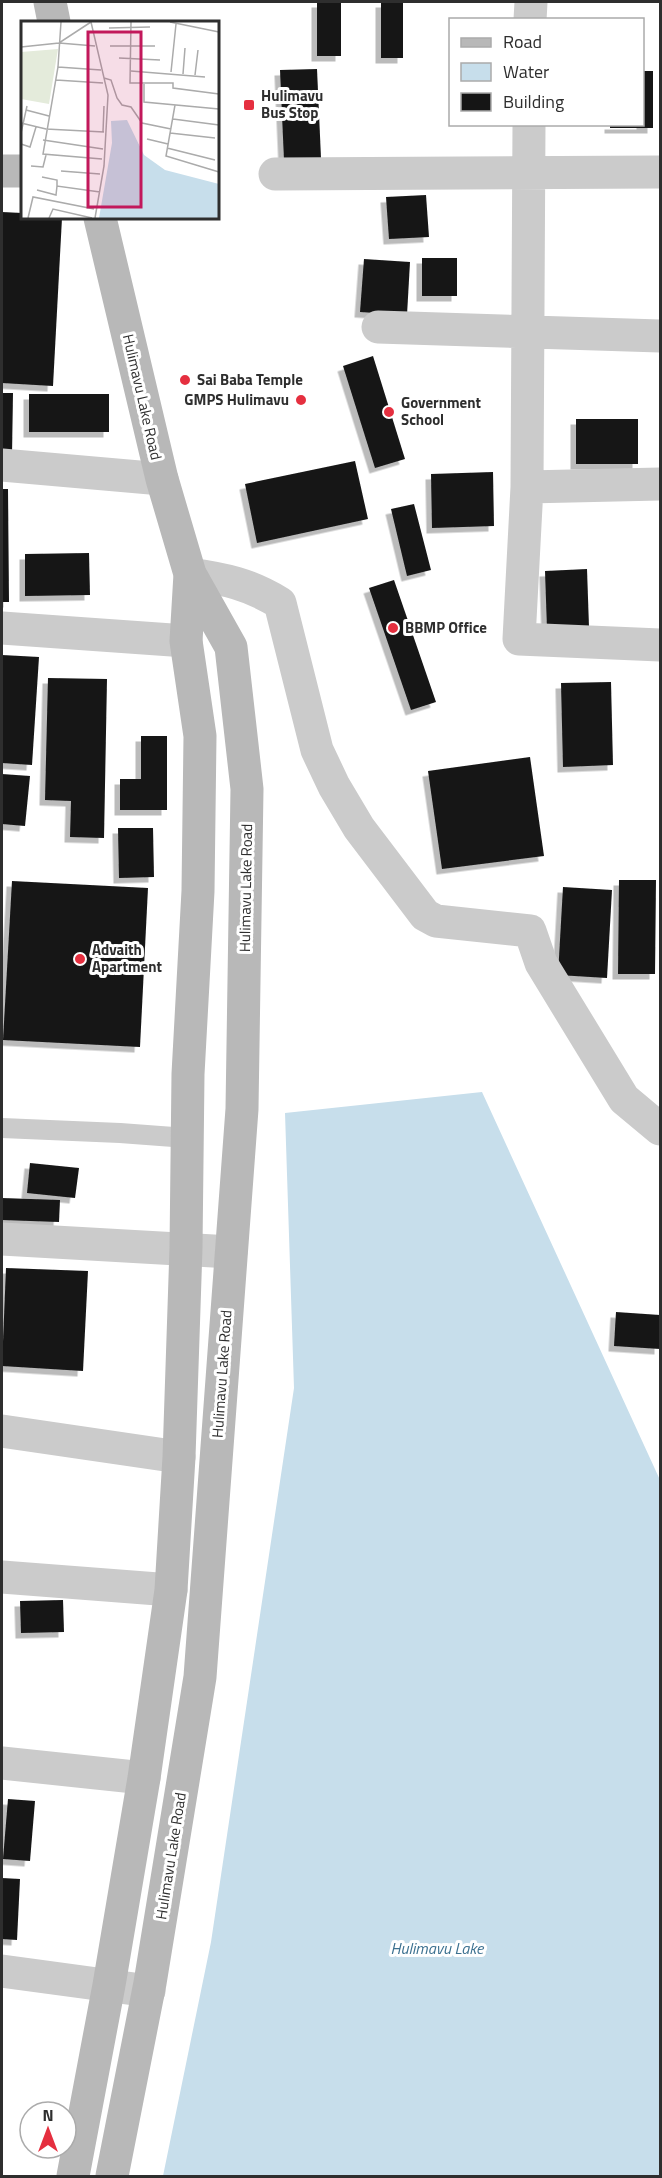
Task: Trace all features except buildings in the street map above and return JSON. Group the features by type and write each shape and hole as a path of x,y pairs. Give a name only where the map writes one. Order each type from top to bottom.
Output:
{"main road":[{"path":"50,2 54,21"},
{"path":"2,171 21,171"},
{"name":"Hulimavu Lake Road","path":"100,219 162,479 190,574 231,646 247,789 242,1109 200,1677 149,1991 112,2176"},
{"name":"Hulimavu Lake Road","path":"73,2176 109,1985 144,1778 171,1590 179,1457 186,1248 188,1074 198,891 200,736 186,641 190,574"}],"street":[{"path":"530,18 531,2"},
{"path":"529,126 527,487 519,639 660,645"},
{"path":"275,174 660,172"},
{"path":"378,327 660,336"},
{"path":"2,465 162,479"},
{"path":"527,487 660,484"},
{"path":"190,574 223,579 259,590 280,603 317,750 334,786 359,828 425,915 436,921 530,931 541,963 624,1099 660,1129"},
{"path":"2,628 186,641"},
{"path":"2,1239 231,1252"},
{"path":"2,1431 179,1457"},
{"path":"2,1577 171,1590"},
{"path":"2,1764 144,1778"},
{"path":"2,1971 149,1991"}],"lane":[{"path":"2,1128 187,1137"}],"water":[{"name":"Hulimavu Lake","path":"482,1092 660,1480 660,2176 163,2176 211,1942 294,1388 285,1113"}],"place":[{"name":"Hulimavu Bus Stop","path":"249,105"},
{"name":"Sai Baba Temple","path":"185,380"},
{"name":"GMPS Hulimavu","path":"301,400"},
{"name":"Government School","path":"389,412"},
{"name":"BBMP Office","path":"393,628"},
{"name":"Advaith Apartment","path":"80,959"}]}
